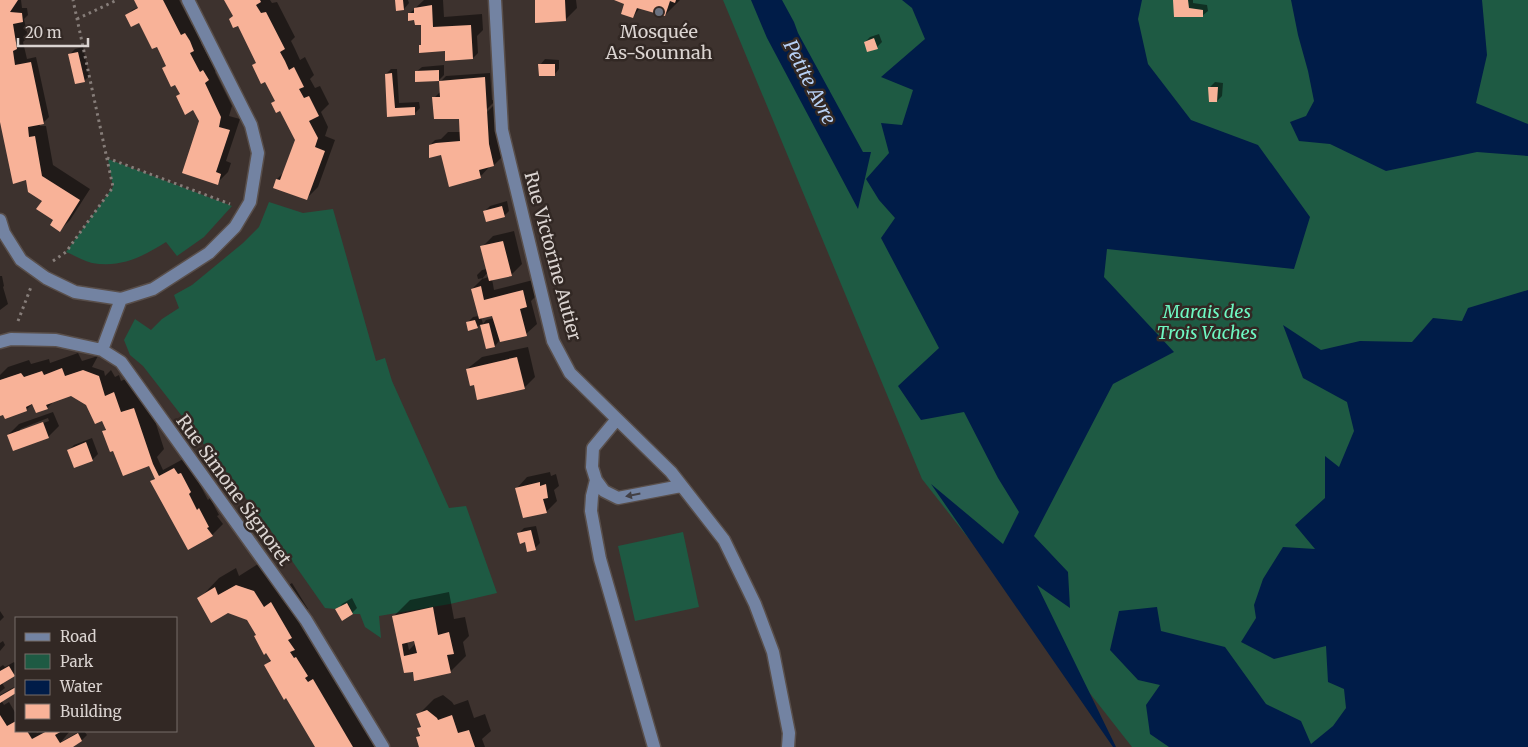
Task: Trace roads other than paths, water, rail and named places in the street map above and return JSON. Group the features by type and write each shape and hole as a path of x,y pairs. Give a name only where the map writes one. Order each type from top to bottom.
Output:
{"street":[{"path":"0,220 4,233 21,260 46,278 74,292 122,299 153,289 209,253 234,227 250,202 258,153 251,124 188,0"},
{"name":"Rue Victorine Autier","path":"496,0 502,130 553,341 570,373 670,472 724,540 756,604 773,652 789,734 788,747"},
{"path":"102,350 122,299"},
{"name":"Rue Simone Signoret","path":"6,340 56,340 102,350 121,362 306,620 383,747"},
{"path":"617,419 593,448 592,467 596,480 604,491 618,498 681,486"},
{"path":"596,480 591,511 600,559 654,747"}],"water":[{"name":"Petite Avre","path":"751,0 782,0 863,152 871,152 858,209 767,38"},
{"path":"902,0 1142,0 1138,19 1148,64 1191,120 1258,145 1310,217 1294,269 1107,249 1104,277 1174,352 1113,384 1034,536 1068,572 1070,608 1037,585 1116,747 1113,747 931,484 1003,544 1019,512 998,478 964,412 921,420 898,386 939,348 881,238 895,218 879,200 866,179 889,153 881,123 902,125 913,90 881,77 925,39 912,8"},
{"path":"1291,0 1482,0 1487,55 1476,103 1528,124 1528,156 1477,152 1386,171 1330,144 1299,141 1290,122 1306,116 1314,101"},
{"path":"1528,290 1528,747 1169,747 1150,734 1146,705 1160,685 1138,680 1110,650 1119,611 1157,607 1161,631 1225,647 1266,704 1301,721 1311,744 1333,726 1346,708 1344,689 1328,682 1326,646 1274,659 1241,642 1256,618 1254,605 1263,579 1283,547 1315,549 1295,525 1325,498 1325,456 1339,467 1354,431 1347,402 1303,378 1283,325 1321,350 1360,341 1412,342 1433,318 1462,321 1468,308"}],"place":[{"name":"Mosquée As-Sounnah","path":"659,12"}],"park label":[{"name":"Marais des Trois Vaches","path":"1207,321"}]}
